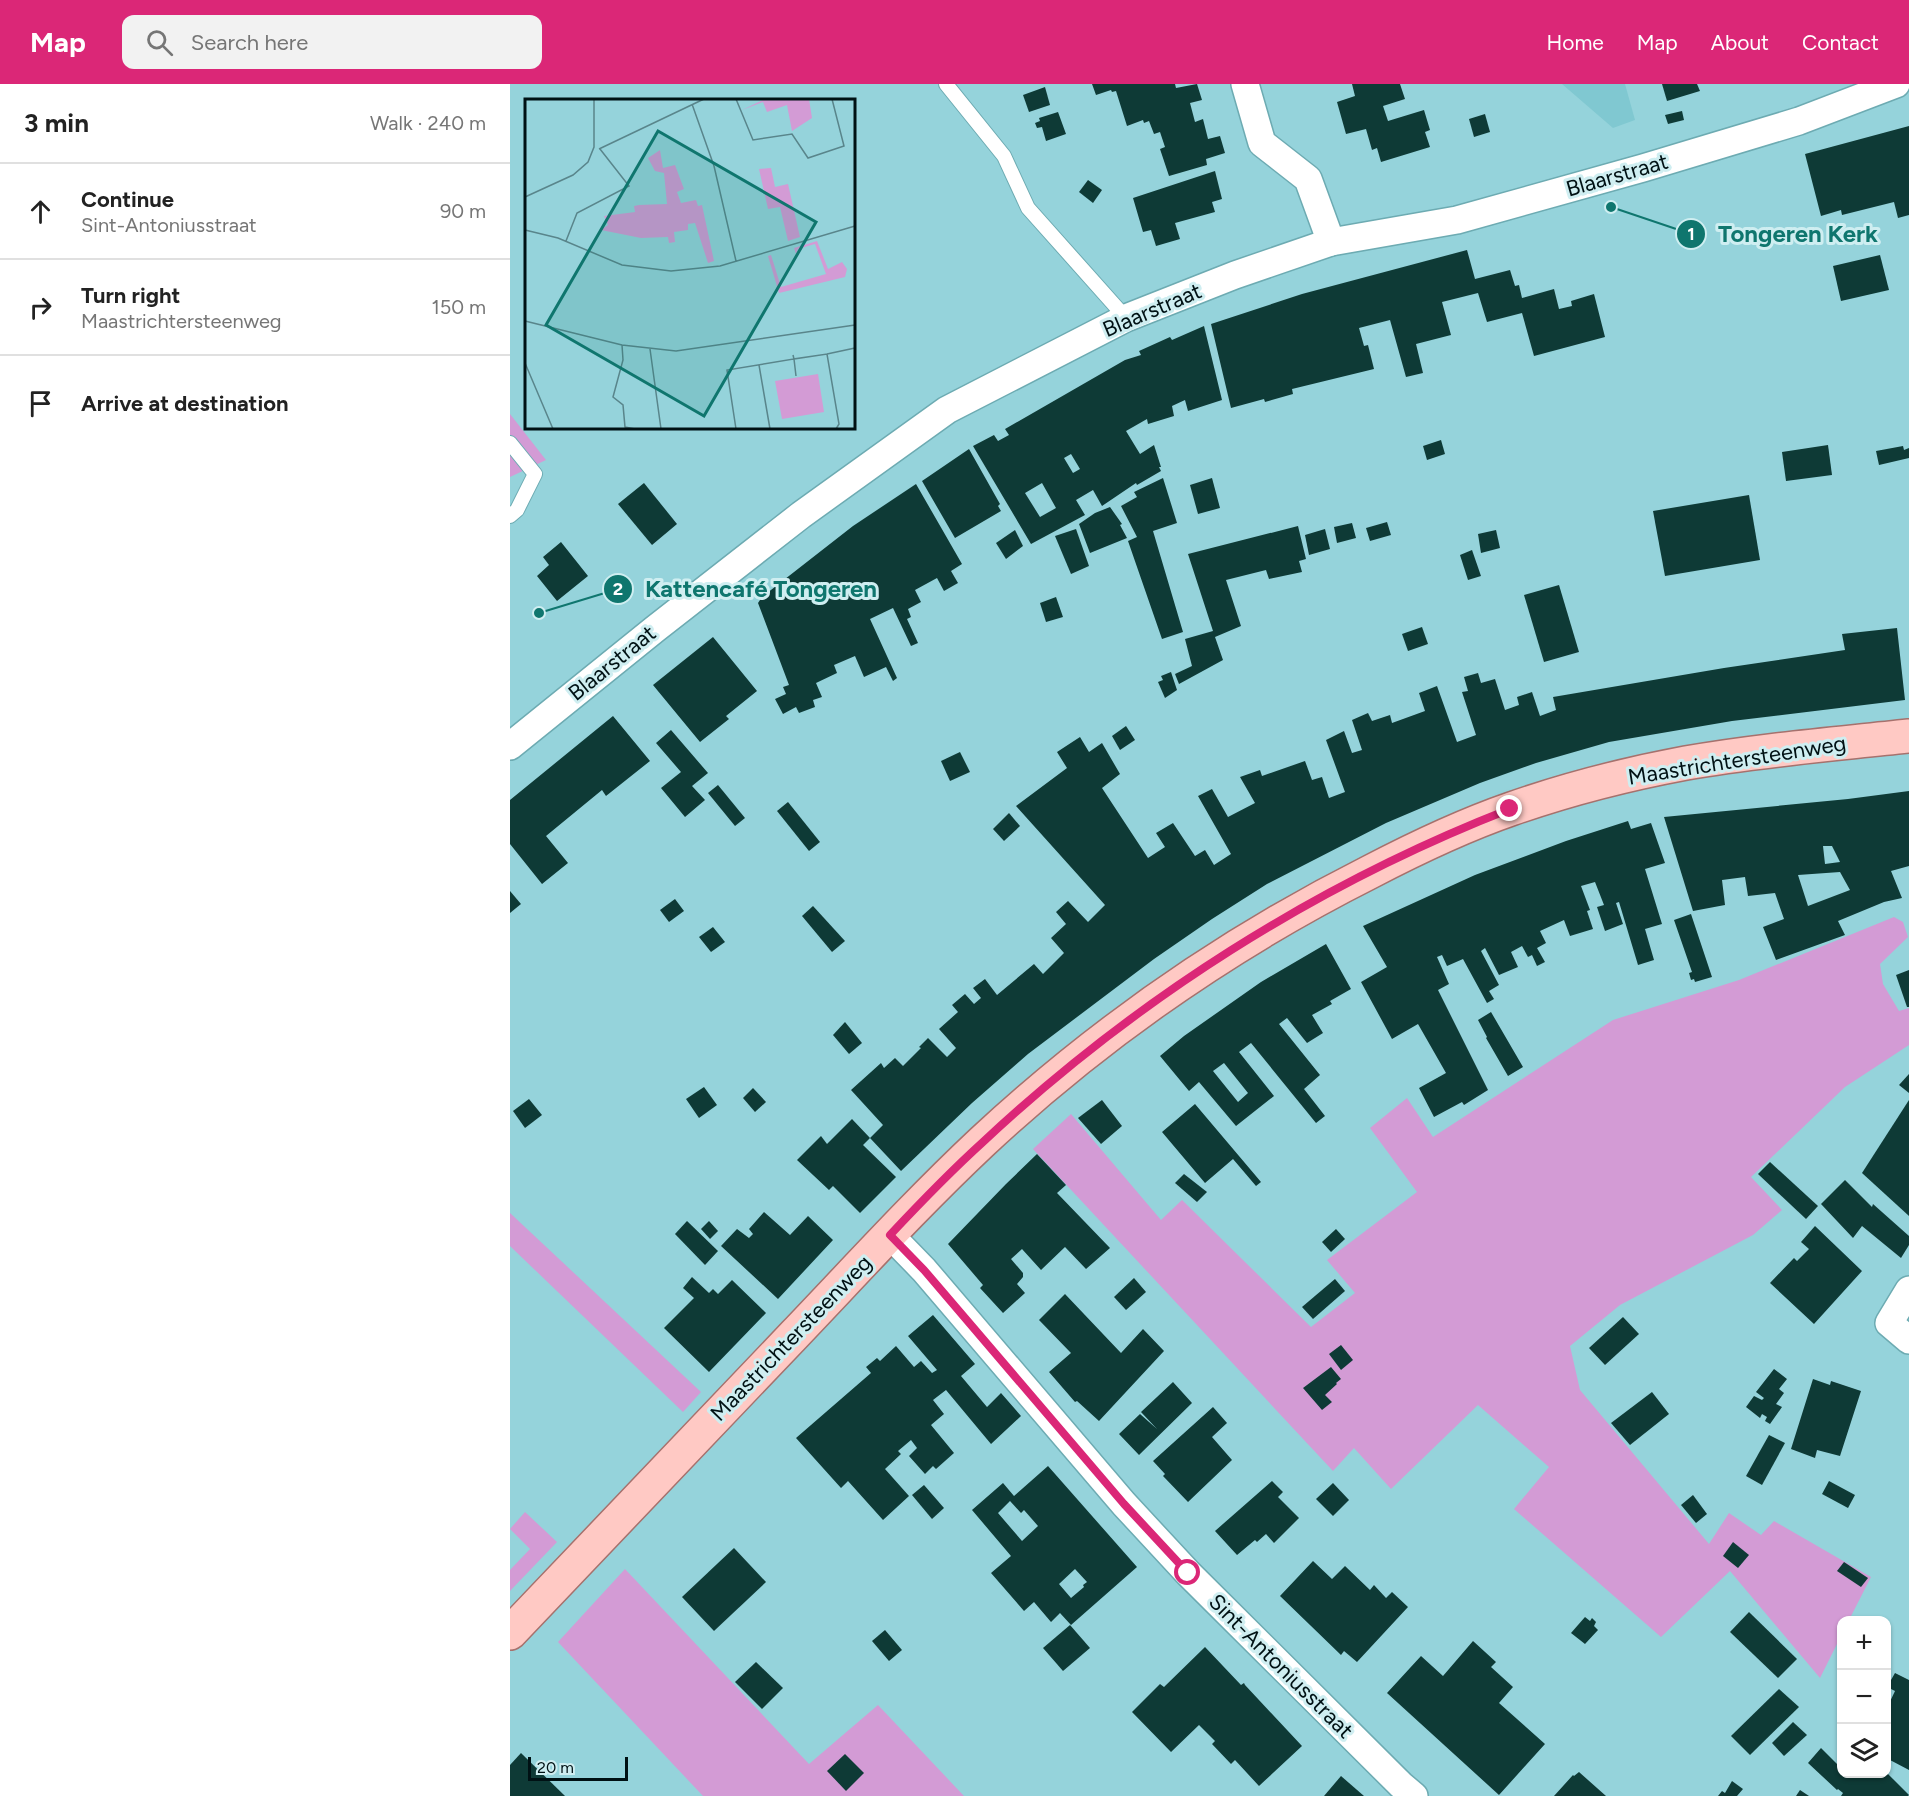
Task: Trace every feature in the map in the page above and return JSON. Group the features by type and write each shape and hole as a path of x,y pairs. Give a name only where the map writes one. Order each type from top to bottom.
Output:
{"main road":[{"name":"Maastrichtersteenweg","path":"510,1634 890,1235 991,1134 1078,1059 1178,984 1232,949 1338,887 1395,858 1510,809 1631,774 1690,762 1909,736"}],"street":[{"path":"1245,84 1262,143 1308,178 1331,242"},
{"name":"Blaarstraat","path":"510,746 655,628 801,515 947,410 1126,318 1235,275 1331,242 1457,220 1643,168 1799,121 1896,84"},
{"name":"Sint-Antoniusstraat","path":"890,1235 931,1278 1124,1504 1188,1573 1414,1796"},
{"path":"1909,1290 1889,1323 1909,1340"}],"lane":[{"path":"946,84 1004,156 1028,208 1126,318"},
{"path":"510,443 535,474 517,510 510,516"}],"shaded area":[{"path":"1562,84 1625,84 1635,120 1613,128"},
{"path":"510,414 546,460 510,477"},
{"path":"1894,917 1903,922 1908,937 1880,964 1883,984 1899,1011 1909,1008 1909,1045 1845,1087 1751,1177 1782,1210 1753,1235 1620,1305 1570,1346 1580,1390 1709,1544 1729,1513 1761,1535 1774,1521 1871,1577 1851,1616 1837,1616 1837,1644 1820,1678 1730,1571 1661,1637 1514,1509 1549,1467 1478,1405 1391,1489 1354,1448 1333,1471 1033,1149 1071,1114 1161,1220 1182,1200 1311,1327 1355,1293 1327,1260 1417,1192 1370,1128 1407,1098 1433,1137 1613,1020 1739,980"},
{"path":"510,1213 701,1392 683,1412 510,1246"},
{"path":"525,1512 557,1542 510,1591 510,1570 530,1549 510,1529"},
{"path":"625,1569 809,1764 878,1705 964,1796 703,1796 558,1642"}],"building":[{"path":"1092,84 1175,84 1176,88 1197,84 1202,100 1190,103 1195,122 1203,119 1208,139 1220,136 1225,153 1206,159 1207,165 1169,176 1160,149 1165,147 1160,132 1154,134 1149,121 1144,123 1143,120 1127,126 1116,91 1111,90 1096,95"},
{"path":"1352,84 1400,84 1405,99 1383,106 1388,121 1424,110 1430,130 1425,132 1430,147 1381,162 1377,148 1372,150 1366,129 1346,134 1337,102 1355,96"},
{"path":"1662,84 1697,84 1700,91 1667,101"},
{"path":"1045,87 1050,105 1029,112 1023,95"},
{"path":"1682,111 1684,120 1668,124 1665,115"},
{"path":"1058,112 1066,134 1046,141 1042,127 1037,128 1035,123 1040,121 1039,118"},
{"path":"1485,114 1490,132 1474,137 1469,119"},
{"path":"1909,126 1909,215 1898,218 1894,202 1842,215 1841,210 1821,216 1805,154"},
{"path":"1215,171 1222,199 1212,202 1215,212 1175,223 1180,239 1156,246 1151,230 1143,232 1133,198"},
{"path":"1088,180 1102,190 1093,203 1079,192"},
{"path":"1467,250 1475,279 1510,270 1515,286 1519,285 1522,298 1554,289 1559,309 1572,306 1571,301 1594,294 1605,337 1534,356 1522,313 1487,322 1478,293 1442,302 1451,335 1416,344 1423,373 1406,377 1390,320 1359,328 1364,346 1368,345 1374,369 1292,389 1293,394 1265,402 1264,399 1231,408 1211,324 1302,294"},
{"path":"1880,255 1889,290 1841,301 1833,266"},
{"path":"1204,326 1222,400 1188,411 1185,400 1172,406 1174,416 1148,424 1147,419 1126,431 1140,454 1154,445 1161,471 1137,485 1136,483 1102,506 1093,490 1076,500 1085,515 1031,544 973,446 994,435 998,441 1009,435 1005,429 1125,360 1141,355 1139,351 1170,337 1172,340","holes":["1071,454 1080,469 1073,473 1064,458","1042,483 1056,508 1040,517 1025,493"]},
{"path":"1441,440 1445,454 1427,460 1423,446"},
{"path":"1828,445 1832,475 1786,481 1782,452"},
{"path":"1903,446 1904,450 1909,448 1909,458 1879,465 1876,451"},
{"path":"969,449 1000,504 998,506 1001,511 955,538 922,481"},
{"path":"1163,478 1177,523 1153,531 1183,632 1162,639 1128,541 1137,537 1121,506 1137,497 1134,492"},
{"path":"1212,478 1220,508 1198,514 1190,485"},
{"path":"644,483 677,524 652,545 618,504"},
{"path":"916,484 962,564 951,571 958,583 944,591 937,578 915,590 921,602 908,609 911,617 907,619 918,643 911,646 893,608 870,619 897,678 893,681 886,667 864,677 855,656 834,665 837,673 816,683 822,697 813,700 815,707 799,713 796,707 783,714 775,699 786,694 783,687 789,685 758,603 762,597 853,526"},
{"path":"1749,495 1760,560 1665,576 1653,511"},
{"path":"1110,507 1122,524 1120,525 1127,538 1090,553 1079,524 1095,513"},
{"path":"1387,522 1391,535 1370,541 1366,528"},
{"path":"1352,523 1356,538 1337,543 1334,527"},
{"path":"1298,526 1306,559 1299,561 1302,572 1269,579 1266,570 1226,580 1241,626 1215,637 1223,660 1179,684 1175,674 1192,666 1185,639 1213,631 1188,554"},
{"path":"1076,529 1089,566 1071,574 1055,536"},
{"path":"1325,529 1330,549 1309,555 1305,535"},
{"path":"1015,530 1023,546 1006,559 996,543"},
{"path":"1496,530 1500,548 1481,553 1478,534"},
{"path":"561,542 588,576 557,601 537,576 549,565 543,557"},
{"path":"1472,550 1481,576 1468,580 1460,555"},
{"path":"1559,585 1579,652 1544,662 1524,595"},
{"path":"1056,597 1063,617 1046,622 1040,603"},
{"path":"1422,627 1428,644 1408,651 1402,634"},
{"path":"1897,628 1905,700 1732,721 1609,742 1536,763 1480,783 1386,823 1267,884 1212,919 1154,959 1028,1054 972,1103 901,1171 870,1138 883,1125 851,1090 881,1063 884,1068 895,1058 903,1066 928,1038 947,1057 956,1048 939,1029 958,1012 952,1005 965,994 974,1004 981,998 973,988 985,979 997,995 1034,964 1043,974 1064,953 1051,938 1066,924 1056,912 1068,901 1088,922 1105,905 1016,806 1067,768 1057,752 1080,737 1089,752 1102,743 1120,774 1102,788 1148,858 1165,847 1156,833 1173,823 1195,856 1205,850 1214,865 1231,854 1198,796 1212,789 1228,817 1255,803 1240,777 1260,770 1262,776 1305,761 1312,780 1322,777 1329,798 1345,792 1326,740 1344,731 1352,753 1362,750 1352,720 1368,713 1372,721 1390,715 1392,723 1425,711 1419,693 1437,686 1457,742 1476,735 1462,692 1468,691 1464,677 1478,673 1481,683 1495,679 1505,710 1519,705 1517,697 1532,692 1540,716 1556,710 1553,697 1845,650 1842,634"},
{"path":"713,637 757,691 726,716 729,719 700,742 653,685"},
{"path":"1171,672 1177,690 1165,698 1158,682 1163,680 1161,676"},
{"path":"613,716 650,761 606,796 602,790 546,836 568,863 542,884 510,844 510,800"},
{"path":"1126,726 1135,740 1120,750 1112,736"},
{"path":"671,730 708,773 692,786 705,800 685,817 661,788 681,772 656,743"},
{"path":"960,752 970,772 950,781 941,761"},
{"path":"718,785 745,818 735,826 708,793"},
{"path":"1909,791 1909,866 1891,871 1902,898 1884,902 1838,921 1845,935 1776,960 1763,927 1784,919 1775,893 1748,896 1745,877 1722,880 1725,905 1693,911 1664,817","holes":["1823,846 1832,846 1840,862 1825,864","1840,872 1850,890 1808,906 1798,875"]},
{"path":"788,802 820,842 809,851 777,811"},
{"path":"1009,813 1020,826 1004,841 993,829"},
{"path":"1628,821 1631,829 1651,823 1665,863 1645,869 1662,924 1645,929 1654,960 1638,965 1619,902 1616,903 1623,924 1605,931 1597,907 1604,905 1595,882 1581,886 1590,910 1587,911 1593,929 1570,936 1564,920 1540,931 1546,943 1537,948 1545,962 1537,966 1532,955 1528,957 1522,946 1511,952 1518,967 1499,975 1485,948 1481,951 1499,985 1489,991 1494,999 1487,1003 1463,959 1447,966 1442,955 1437,957 1449,984 1438,990 1488,1090 1464,1105 1462,1102 1434,1117 1419,1088 1446,1073 1418,1024 1392,1039 1361,982 1387,967 1363,926 1475,875"},
{"path":"510,891 521,904 510,913"},
{"path":"675,899 684,911 669,922 660,910"},
{"path":"813,906 845,941 832,952 802,916"},
{"path":"1691,914 1712,977 1695,982 1694,979 1691,980 1689,973 1692,972 1674,920"},
{"path":"713,927 725,942 711,952 699,937"},
{"path":"1326,944 1351,989 1330,1001 1332,1004 1312,1015 1323,1033 1307,1043 1287,1018 1279,1024 1320,1075 1304,1089 1325,1116 1316,1123 1251,1043 1239,1052 1274,1096 1236,1126 1199,1082 1189,1091 1160,1056 1184,1036 1261,982","holes":["1224,1063 1248,1093 1238,1102 1213,1071"]},
{"path":"1909,970 1909,1007 1907,1007 1896,975"},
{"path":"1491,1012 1523,1067 1508,1076 1478,1020"},
{"path":"845,1022 862,1043 849,1054 833,1035"},
{"path":"1909,1074 1909,1093 1899,1085"},
{"path":"704,1087 717,1105 699,1118 686,1099"},
{"path":"753,1088 766,1102 755,1112 743,1098"},
{"path":"529,1099 542,1115 525,1128 513,1111"},
{"path":"1102,1100 1122,1126 1101,1144 1078,1118"},
{"path":"1909,1100 1909,1216 1862,1173"},
{"path":"1195,1104 1261,1182 1256,1186 1233,1159 1205,1183 1162,1132"},
{"path":"852,1119 870,1138 863,1145 896,1177 860,1213 833,1186 829,1190 797,1160 821,1136 827,1144"},
{"path":"1037,1154 1066,1185 1057,1193 1110,1248 1086,1269 1065,1247 1041,1270 1022,1249 1011,1259 1023,1273 1023,1277 1017,1284 1025,1293 1003,1313 980,1288 983,1285 948,1244"},
{"path":"1770,1162 1818,1206 1806,1219 1758,1174"},
{"path":"1184,1174 1207,1192 1197,1202 1175,1183"},
{"path":"1845,1180 1872,1207 1873,1204 1909,1236 1909,1245 1901,1258 1862,1226 1853,1238 1821,1204"},
{"path":"764,1212 790,1235 808,1216 833,1240 778,1299 721,1246 737,1229 749,1238 753,1234 749,1229"},
{"path":"687,1221 718,1251 705,1265 675,1234"},
{"path":"709,1221 718,1231 710,1239 701,1229"},
{"path":"1815,1226 1862,1271 1814,1324 1770,1283 1794,1258 1797,1261 1809,1249 1801,1242"},
{"path":"1336,1229 1345,1239 1331,1252 1322,1242"},
{"path":"692,1277 709,1293 713,1289 718,1294 732,1280 766,1313 709,1372 664,1328 694,1298 683,1288"},
{"path":"1134,1278 1146,1292 1126,1310 1114,1297"},
{"path":"1335,1279 1345,1291 1313,1319 1302,1307"},
{"path":"1065,1294 1121,1353 1143,1329 1164,1351 1099,1421 1077,1401 1075,1402 1049,1372 1071,1353 1039,1320"},
{"path":"933,1315 975,1364 961,1376 987,1407 1001,1393 1021,1416 991,1444 946,1390 933,1400 944,1414 931,1425 954,1453 936,1469 933,1466 925,1474 909,1456 917,1448 911,1440 898,1451 901,1454 885,1469 909,1496 883,1520 848,1481 841,1488 796,1438 871,1373 866,1367 877,1358 880,1361 896,1346 914,1367 921,1361 932,1373 937,1370 908,1336"},
{"path":"1623,1317 1639,1334 1605,1365 1589,1348"},
{"path":"1341,1345 1353,1360 1341,1370 1329,1354"},
{"path":"1331,1367 1341,1379 1325,1395 1332,1402 1322,1410 1303,1388"},
{"path":"1774,1369 1787,1379 1779,1389 1784,1393 1776,1404 1782,1407 1770,1424 1765,1421 1767,1417 1762,1414 1760,1418 1746,1407 1754,1396 1762,1400 1764,1398 1756,1392"},
{"path":"1813,1379 1830,1385 1831,1381 1861,1391 1840,1456 1817,1450 1815,1458 1791,1449"},
{"path":"1173,1382 1192,1403 1139,1455 1119,1434 1140,1414 1157,1429 1141,1412"},
{"path":"1652,1392 1669,1414 1630,1445 1611,1423"},
{"path":"1213,1407 1227,1423 1212,1437 1232,1460 1188,1502 1163,1476 1165,1474 1153,1461"},
{"path":"1769,1435 1785,1443 1762,1485 1746,1476"},
{"path":"1048,1466 1137,1567 1071,1625 1060,1613 1051,1622 1034,1602 1024,1611 991,1573 1011,1556 972,1510 1003,1483 1014,1496","holes":["1010,1501 1021,1513 1024,1510 1038,1526 1022,1541 998,1513","1075,1569 1087,1582 1071,1598 1059,1584"]},
{"path":"1272,1481 1283,1492 1278,1497 1299,1518 1274,1543 1266,1534 1237,1555 1215,1531"},
{"path":"1829,1481 1855,1495 1848,1508 1822,1494"},
{"path":"1333,1483 1349,1500 1333,1516 1316,1499"},
{"path":"924,1485 944,1508 932,1519 912,1495"},
{"path":"1693,1495 1707,1514 1696,1523 1681,1505"},
{"path":"1733,1542 1749,1555 1738,1568 1723,1556"},
{"path":"734,1548 766,1582 714,1631 682,1597"},
{"path":"1313,1561 1332,1579 1345,1566 1370,1590 1374,1585 1386,1598 1392,1592 1408,1607 1357,1662 1344,1651 1341,1655 1280,1596"},
{"path":"1844,1562 1868,1578 1861,1587 1837,1571"},
{"path":"1749,1612 1797,1659 1778,1678 1730,1632"},
{"path":"1585,1617 1590,1621 1592,1618 1596,1622 1594,1626 1598,1630 1585,1644 1571,1633"},
{"path":"1070,1625 1090,1648 1063,1671 1043,1648"},
{"path":"885,1630 902,1650 889,1661 872,1641"},
{"path":"1473,1641 1496,1662 1491,1667 1513,1687 1499,1703 1545,1744 1499,1795 1387,1693 1421,1656 1443,1676"},
{"path":"1205,1647 1241,1685 1244,1683 1302,1746 1259,1786 1235,1760 1231,1764 1212,1744 1215,1741 1199,1725 1171,1752 1132,1712 1160,1684 1164,1687"},
{"path":"756,1662 783,1688 762,1709 735,1682"},
{"path":"1895,1673 1909,1680 1909,1770 1891,1761 1891,1700 1895,1691 1891,1689 1891,1680"},
{"path":"1779,1689 1799,1707 1750,1755 1731,1736"},
{"path":"1793,1722 1807,1735 1784,1756 1772,1743"},
{"path":"1821,1748 1837,1764 1837,1778 1891,1777 1909,1795 1841,1796 1843,1793 1808,1763"},
{"path":"521,1753 565,1796 510,1796 510,1765"},
{"path":"845,1754 864,1773 846,1791 827,1771"},
{"path":"1579,1772 1606,1796 1554,1796 1573,1775"},
{"path":"1341,1776 1364,1796 1324,1796"},
{"path":"1732,1781 1743,1789 1737,1796 1718,1796 1722,1791 1725,1793"},
{"path":"1800,1790 1809,1796 1796,1796"}],"place":[{"name":"Tongeren Kerk","path":"1611,207"},
{"name":"Kattencafé Tongeren","path":"539,613"}],"route":[{"path":"1188,1573 1124,1504 924,1270 890,1235 983,1141 1030,1099 1078,1059 1178,984 1232,949 1338,887 1452,832 1510,809"}]}
